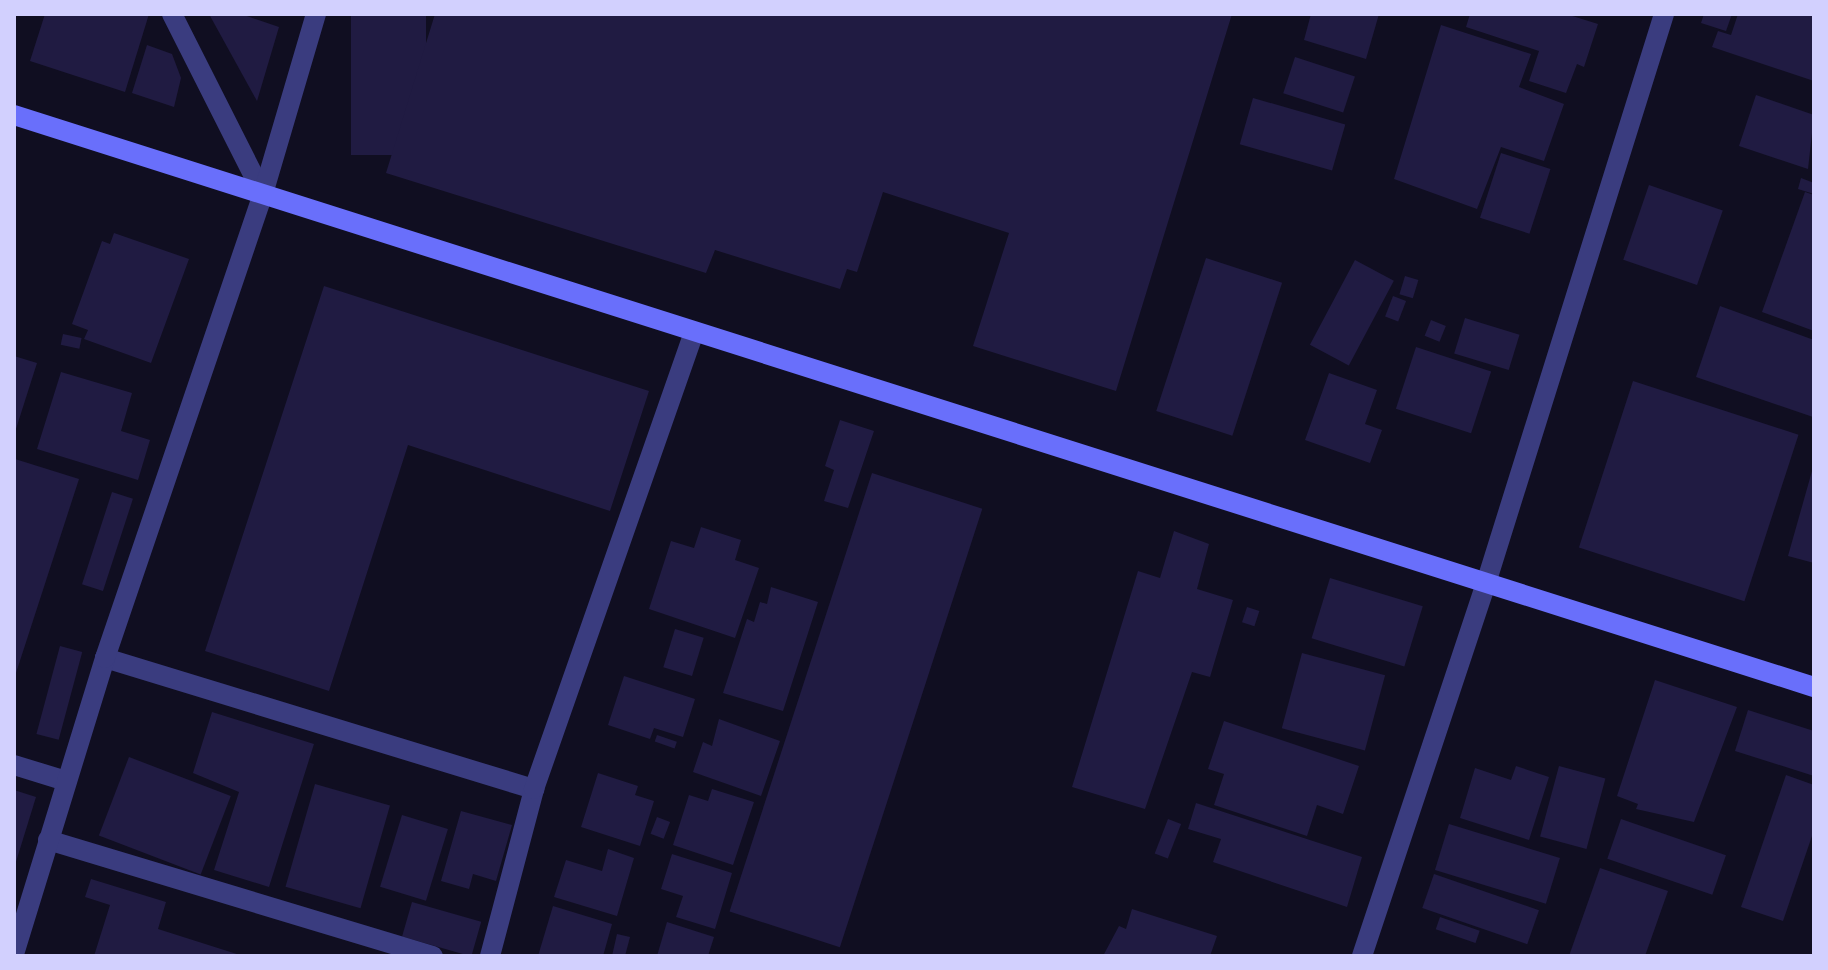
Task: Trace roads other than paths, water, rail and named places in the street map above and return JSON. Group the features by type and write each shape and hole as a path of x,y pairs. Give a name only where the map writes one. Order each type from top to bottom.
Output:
{"street":[{"path":"172,14 263,194"},
{"path":"14,954 105,658 263,194 316,14"},
{"path":"1362,956 1487,580 1664,14"},
{"path":"14,115 1487,580 1814,687"},
{"path":"490,956 534,789 694,332"},
{"path":"105,658 534,789"},
{"path":"14,765 66,781"},
{"path":"48,840 433,956"}]}
